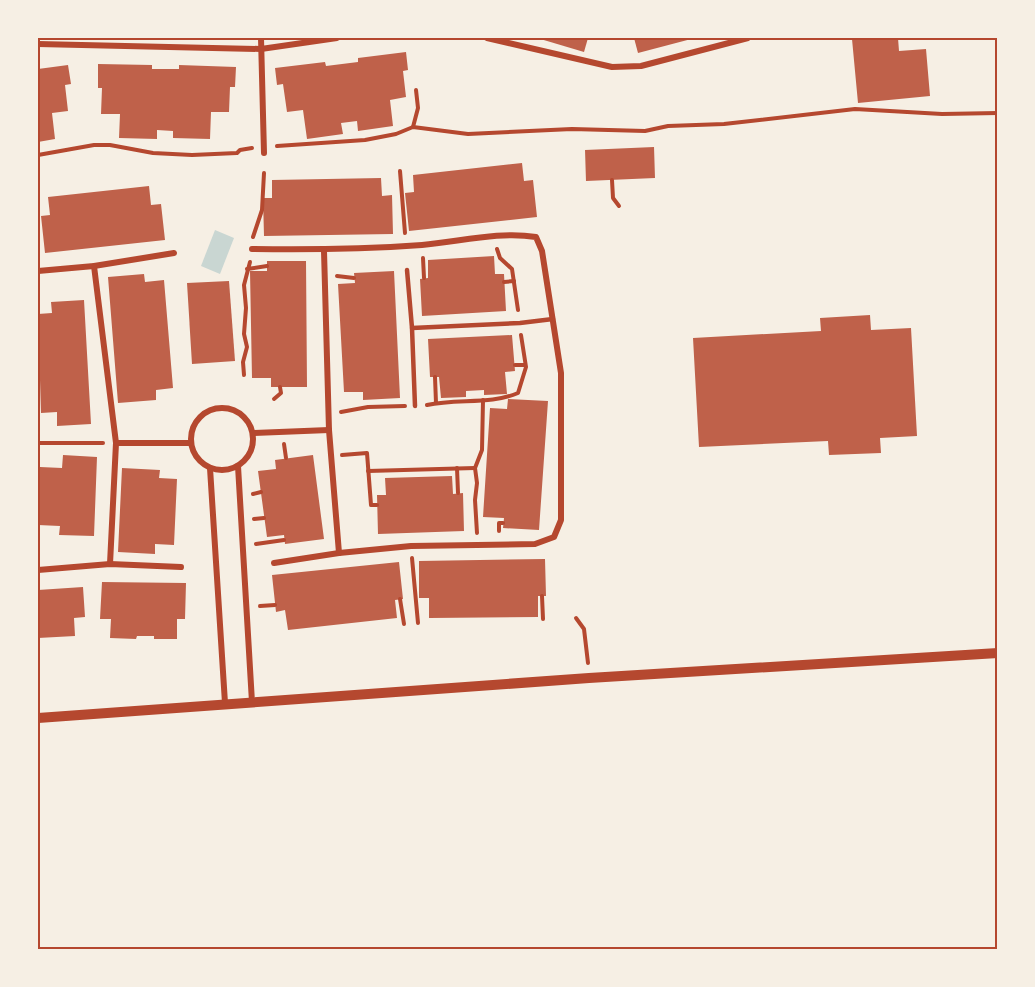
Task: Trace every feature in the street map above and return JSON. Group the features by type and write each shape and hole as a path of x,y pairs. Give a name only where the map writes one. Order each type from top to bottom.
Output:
{"street":[{"path":"261,38 264,150"},
{"path":"38,44 261,49 337,38"},
{"path":"487,38 612,67 641,66 748,38"},
{"path":"252,249 324,251 422,245 496,236 536,237 542,251 561,374 561,520 554,537 535,544 411,546 274,563"},
{"path":"324,251 329,430 339,554"},
{"path":"38,271 94,266 174,253"},
{"path":"94,266 116,443 110,564"},
{"path":"212,409 233,410 242,415 249,423 253,433 251,452 238,466 220,471 210,468 197,458 190,443 195,422 202,414 212,409"},
{"path":"253,433 329,430"},
{"path":"116,443 190,443"},
{"path":"238,466 252,702"},
{"path":"210,468 225,703"},
{"path":"38,570 110,564 181,567"},
{"path":"38,718 589,678 998,653"}],"lane":[{"path":"407,270 416,406"},
{"path":"412,328 520,323 553,319"}],"path":[{"path":"413,127 418,108 416,90"},
{"path":"38,155 94,145 110,145 153,153 192,155 237,153 240,150 264,150 365,140 396,134 413,127 468,134 562,129 645,131 668,126 724,124 855,109 942,114 998,113"},
{"path":"400,171 406,246"},
{"path":"244,375 243,362 247,347 244,334 246,308 244,285 253,256 252,240 262,210 264,173"},
{"path":"612,180 613,198 619,206"},
{"path":"340,412 374,407 416,406 460,399 483,400 491,397 508,397 518,393 525,376 520,323 512,269 500,258 496,236"},
{"path":"422,245 424,278"},
{"path":"247,270 267,266"},
{"path":"504,282 514,281"},
{"path":"515,365 525,365"},
{"path":"435,377 436,403"},
{"path":"274,399 281,393 280,387"},
{"path":"373,399 374,407"},
{"path":"477,545 475,468 482,450 483,400"},
{"path":"38,443 116,443"},
{"path":"284,448 286,458"},
{"path":"331,456 367,453 371,505 377,504"},
{"path":"457,468 458,493"},
{"path":"368,471 475,468"},
{"path":"253,494 261,492"},
{"path":"254,519 264,518"},
{"path":"256,544 285,540"},
{"path":"411,546 418,623"},
{"path":"542,596 543,620"},
{"path":"400,599 404,624"},
{"path":"260,606 275,605"},
{"path":"576,618 584,629 589,678"}],"shaded area":[{"path":"215,230 234,238 220,274 201,266"}],"building":[{"path":"537,38 588,38 584,52"},
{"path":"634,38 695,38 638,53"},
{"path":"898,38 899,51 926,49 930,96 858,103 852,39"},
{"path":"406,52 408,70 403,71 406,97 390,100 393,126 358,131 357,121 341,123 343,134 307,139 303,110 287,112 283,84 277,85 275,68 325,62 326,66 358,62 358,58"},
{"path":"98,64 152,65 152,69 179,69 179,65 236,67 235,87 230,87 229,112 211,112 210,139 173,138 173,131 157,130 157,139 119,138 120,114 101,114 102,88 98,88"},
{"path":"68,65 71,84 65,85 68,111 52,113 55,139 38,142 38,69"},
{"path":"654,147 655,178 586,181 585,150"},
{"path":"522,163 524,181 533,180 537,217 409,231 405,193 414,192 413,175"},
{"path":"381,178 382,196 392,195 393,234 264,236 263,198 272,198 272,180"},
{"path":"149,186 151,205 161,204 165,240 45,253 41,216 50,215 48,197"},
{"path":"494,256 495,274 504,274 506,311 422,316 420,279 428,278 428,260"},
{"path":"267,261 306,261 307,387 271,387 271,378 252,378 250,271 267,271"},
{"path":"394,271 400,398 363,400 363,392 344,392 338,284 355,283 354,273"},
{"path":"144,274 145,282 164,280 173,388 156,390 156,400 118,403 108,277"},
{"path":"229,281 235,361 192,364 187,283"},
{"path":"84,300 91,424 57,426 57,412 41,413 38,314 52,313 51,302"},
{"path":"870,315 871,330 911,328 917,436 880,438 881,453 829,455 828,441 699,447 693,338 821,331 820,318"},
{"path":"512,335 515,371 505,372 507,394 484,395 484,390 466,391 466,397 441,398 439,377 430,377 428,339"},
{"path":"508,399 548,401 539,530 503,528 504,518 483,517 490,408 507,409"},
{"path":"63,455 97,457 94,536 59,535 60,526 38,525 40,467 62,468"},
{"path":"313,455 324,539 285,544 284,535 267,537 258,471 276,469 275,460"},
{"path":"122,468 160,470 159,478 177,479 174,545 155,544 155,554 118,552"},
{"path":"452,476 453,494 463,493 464,531 378,534 377,495 386,495 385,478"},
{"path":"545,559 546,596 538,596 538,617 429,618 429,598 419,598 419,561"},
{"path":"399,562 403,599 395,600 397,618 288,630 285,610 276,612 272,575"},
{"path":"102,582 186,583 185,619 177,619 177,639 154,639 154,636 137,636 136,639 110,638 111,619 100,619"},
{"path":"83,587 85,617 74,618 75,636 38,638 38,590"}]}
